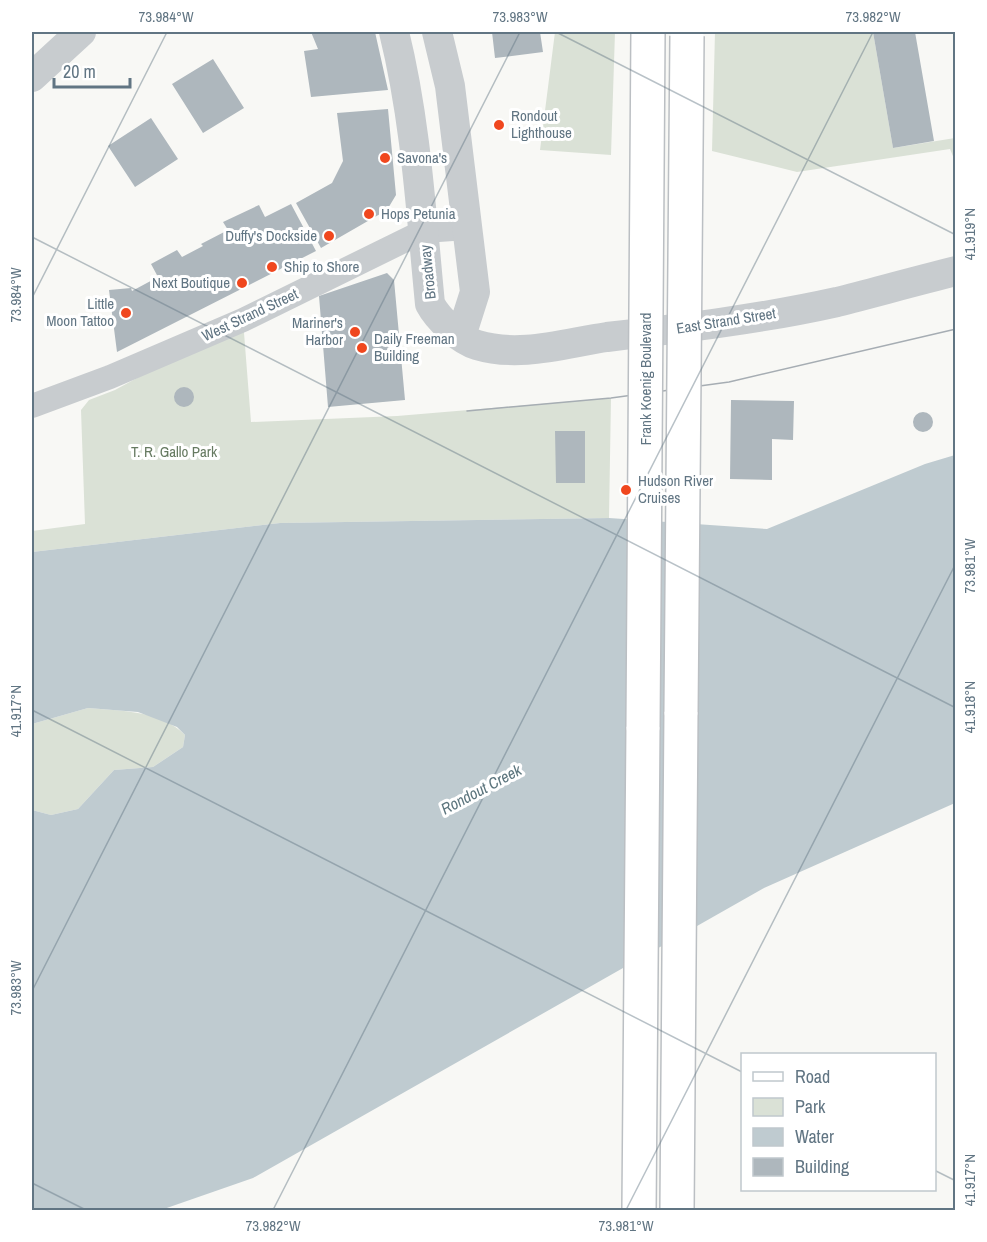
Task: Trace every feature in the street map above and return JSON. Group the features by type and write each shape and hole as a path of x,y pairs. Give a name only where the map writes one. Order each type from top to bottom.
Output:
{"main road":[{"name":"Frank Koenig Boulevard","path":"639,1210 648,32"},
{"path":"677,1210 687,34"}],"street":[{"path":"32,77 81,32"},
{"name":"Broadway","path":"394,32 405,75 416,155 430,304 434,311 461,336"},
{"path":"437,32 450,86 475,292 461,336"},
{"name":"West Strand Street","path":"39,403 111,377 243,320 424,231 467,228"},
{"name":"East Strand Street","path":"461,336 476,345 516,351 705,326 835,302 956,271"}],"green space":[{"path":"555,32 615,32 611,155 540,150"},
{"path":"715,32 873,32 893,148 955,138 955,161 950,149 797,172 712,151"},
{"name":"T. R. Gallo Park","path":"243,320 251,422 397,416 611,398 609,518 280,523 32,552 32,531 85,524 81,410 89,400 115,390"},
{"path":"88,708 152,716 175,727 185,735 183,747 153,767 114,770 78,809 51,815 32,810 32,724"}],"water":[{"name":"Rondout Creek","path":"955,455 955,803 764,888 253,1178 161,1210 32,1210 32,810 51,815 78,809 114,770 153,767 183,747 185,735 177,727 138,712 88,708 32,724 32,552 280,523 609,518 767,529 925,464"}],"building":[{"path":"311,32 375,32 388,90 311,97 304,51 318,49"},
{"path":"492,32 540,32 543,52 495,58"},
{"path":"873,32 915,32 934,141 893,148"},
{"path":"213,59 244,108 203,133 172,84"},
{"path":"388,109 396,195 387,210 321,248 296,203 332,183 343,161 337,113"},
{"path":"151,118 178,159 135,187 108,146"},
{"path":"291,204 316,251 117,352 109,290 131,288 132,291 158,277 151,264 177,250 182,257 203,246 201,244 228,230 223,222 259,205 265,217"},
{"name":"Daily Freeman Building","path":"387,273 394,280 405,400 328,407 319,296"},
{"path":"184,387 191,390 194,397 191,404 184,407 177,404 174,397 177,390"},
{"path":"731,400 794,401 793,440 772,439 772,480 730,479"},
{"path":"923,412 930,415 933,422 930,429 923,432 916,429 913,422 916,415"},
{"path":"555,431 585,431 585,483 556,483"}],"tram line":[{"path":"467,411 611,398 729,382 956,329"}],"place":[{"name":"Rondout Lighthouse","path":"499,125"},
{"name":"Savona's","path":"385,158"},
{"name":"Hops Petunia","path":"369,214"},
{"name":"Duffy's Dockside","path":"329,236"},
{"name":"Ship to Shore","path":"272,267"},
{"name":"Next Boutique","path":"242,283"},
{"name":"Little Moon Tattoo","path":"126,313"},
{"name":"Mariner's Harbor","path":"355,332"},
{"name":"Daily Freeman Building","path":"362,348"},
{"name":"Hudson River Cruises","path":"626,490"}]}
